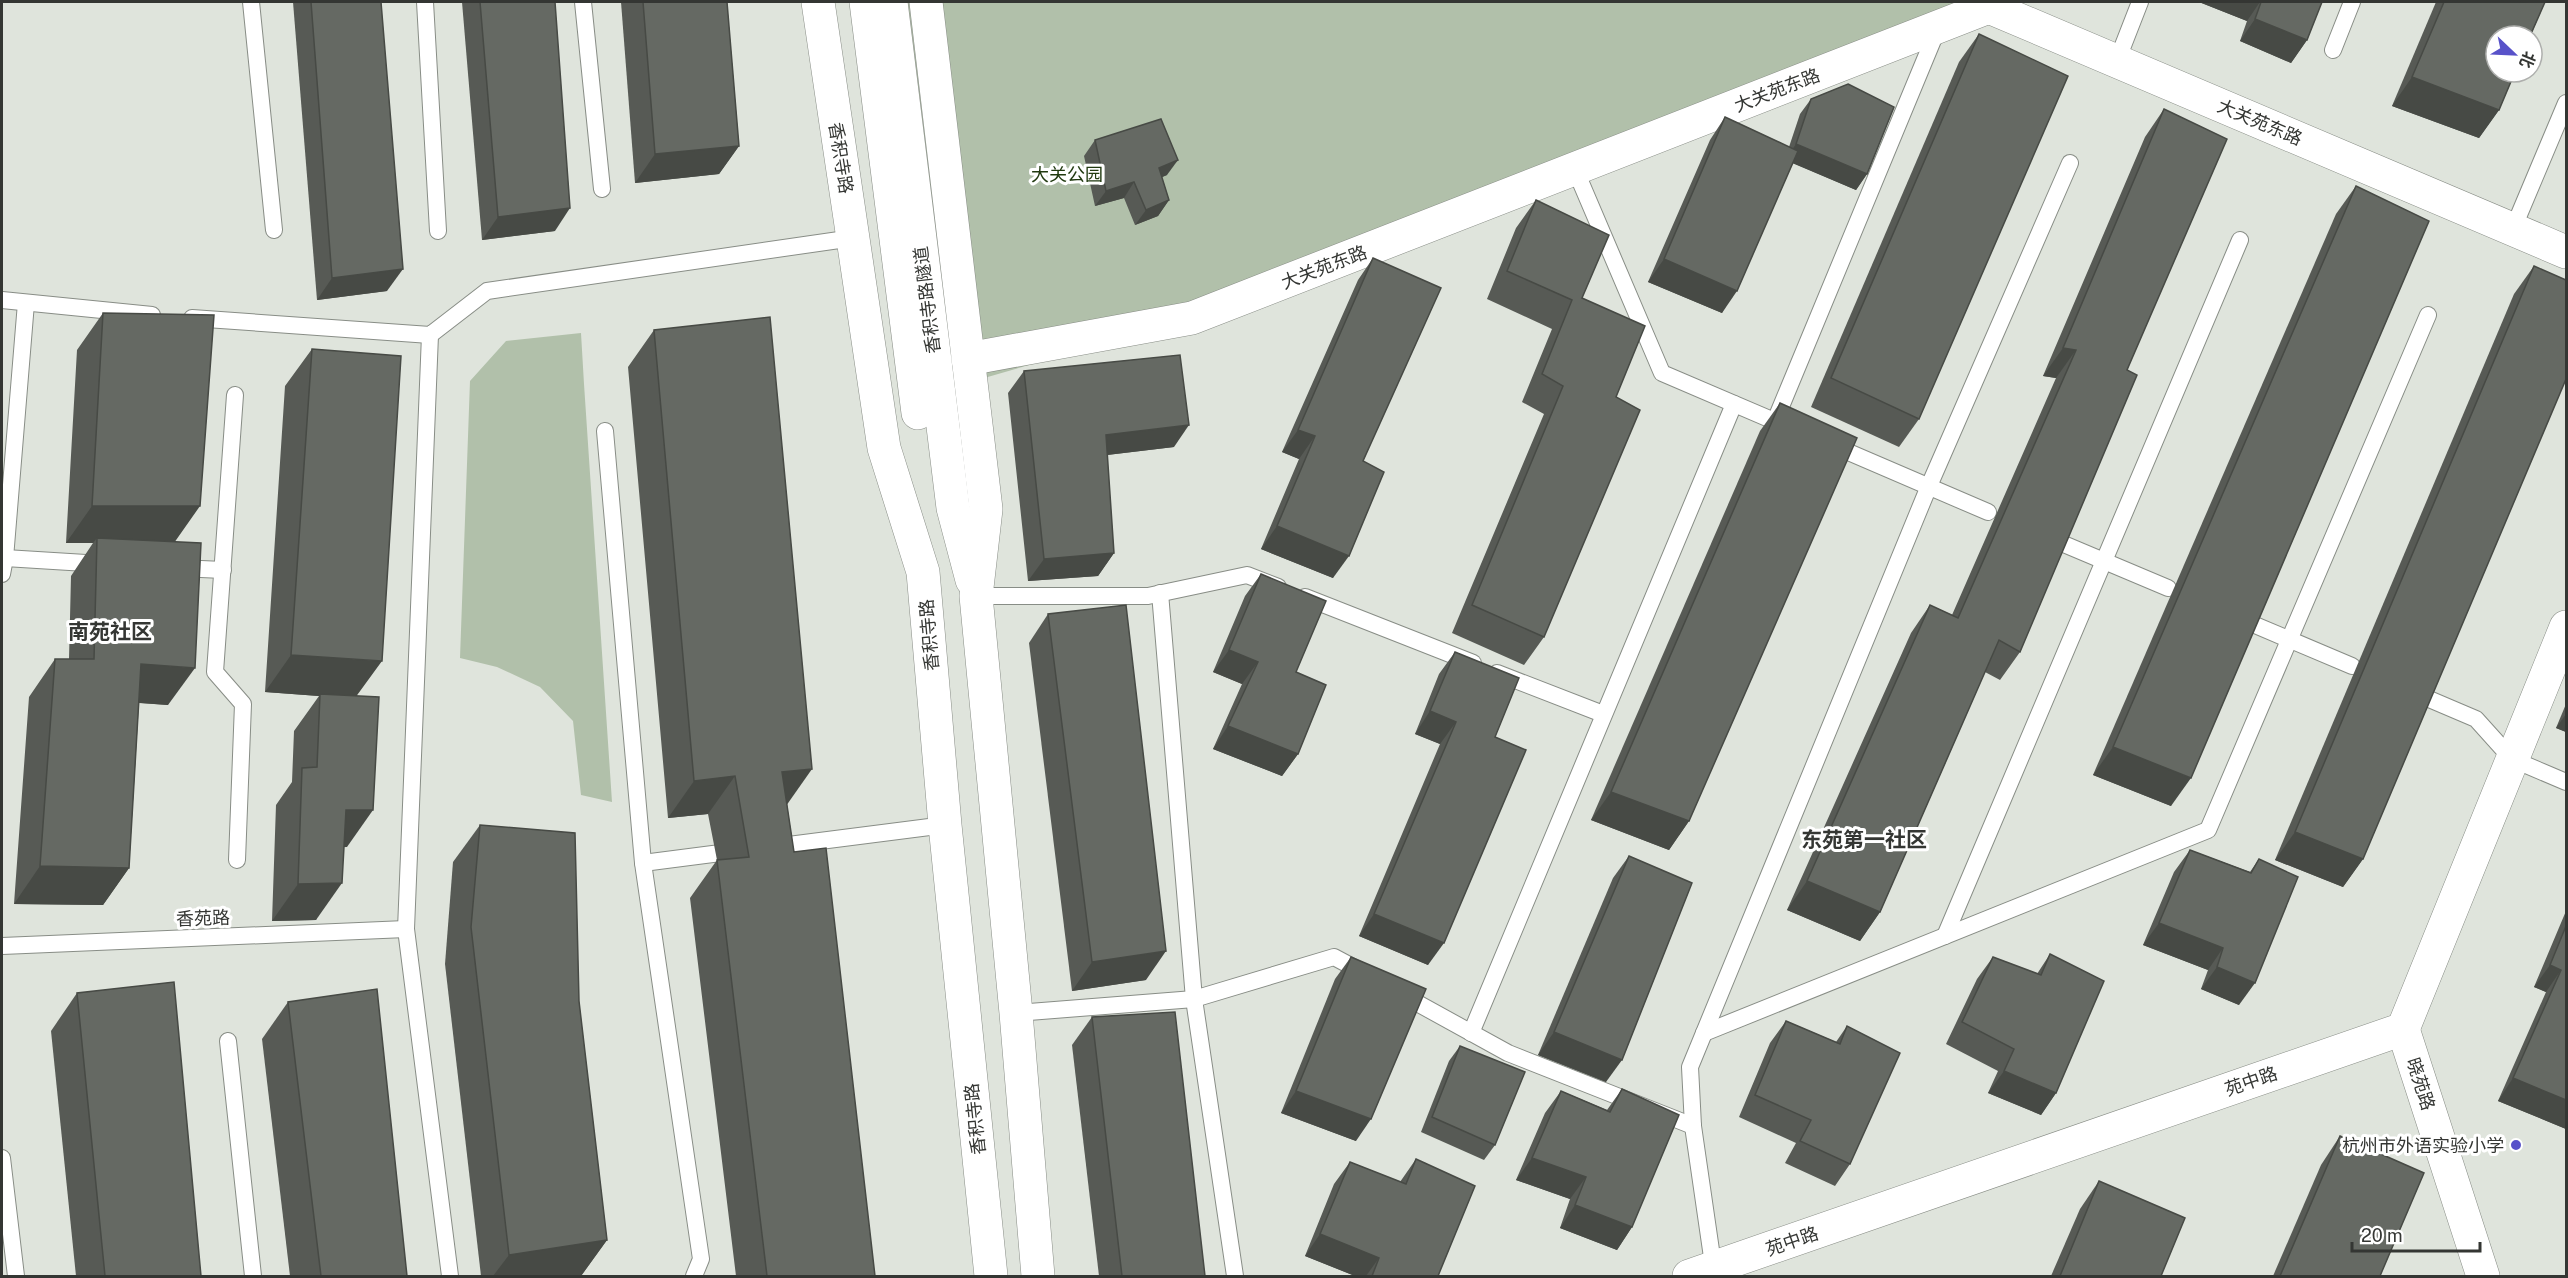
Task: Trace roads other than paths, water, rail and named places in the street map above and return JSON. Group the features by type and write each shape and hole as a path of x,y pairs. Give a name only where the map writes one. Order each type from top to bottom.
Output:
{"main road":[{"name":"香积寺路","path":"818,2 884,448 923,572 945,825 991,1276"},
{"name":"香积寺路隧道","path":"866,2 931,518 923,572"},
{"name":"香积寺路隧道","path":"891,2 953,508 976,596"},
{"path":"926,2 986,509 976,596 1016,1013 1038,1276"},
{"name":"大关苑东路","path":"968,358 1192,318 1939,27 1988,4 2566,252"},
{"path":"2403,1029 2566,627"},
{"name":"苑中路","path":"1706,1274 2403,1029"},
{"name":"晓苑路","path":"2403,1029 2483,1276"}],"lane":[{"path":"251,2 274,230"},
{"path":"424,2 438,231"},
{"path":"583,2 602,189"},
{"path":"2117,61 2140,2"},
{"path":"2333,50 2352,2"},
{"path":"1775,421 1939,27"},
{"path":"2513,229 2566,103"},
{"path":"1706,1274 1690,1067 1929,486 2070,163"},
{"path":"1575,169 1662,373 1988,512"},
{"path":"2,300 88,311 430,335 487,291 853,238"},
{"path":"1945,936 2240,240"},
{"path":"26,303 3,566 120,565"},
{"path":"1704,1033 2208,830 2428,315"},
{"path":"430,335 406,929 450,1276"},
{"path":"235,394 215,672 243,704 237,860"},
{"path":"1471,1032 1734,404"},
{"path":"605,430 643,863 701,1259 694,1276"},
{"path":"2066,545 2168,588"},
{"path":"165,567 223,570"},
{"path":"976,596 1148,596 1247,575 1603,714"},
{"path":"1160,593 1194,999 1235,1276"},
{"path":"2255,625 2352,666"},
{"path":"2429,699 2476,719 2512,759 2566,782"},
{"path":"643,863 945,825"},
{"name":"香苑路","path":"2,946 406,929"},
{"path":"1016,1013 1194,999 1334,957 1508,1053 1694,1126"},
{"path":"228,1041 253,1276"},
{"path":"2,1158 16,1276"}],"place":[{"name":"杭州市外语实验小学","path":"2516,1145"}],"district":[{"name":"南苑社区","path":"110,631"},
{"name":"东苑第一社区","path":"1864,839"}],"park label":[{"name":"大关公园","path":"1067,174"}]}
